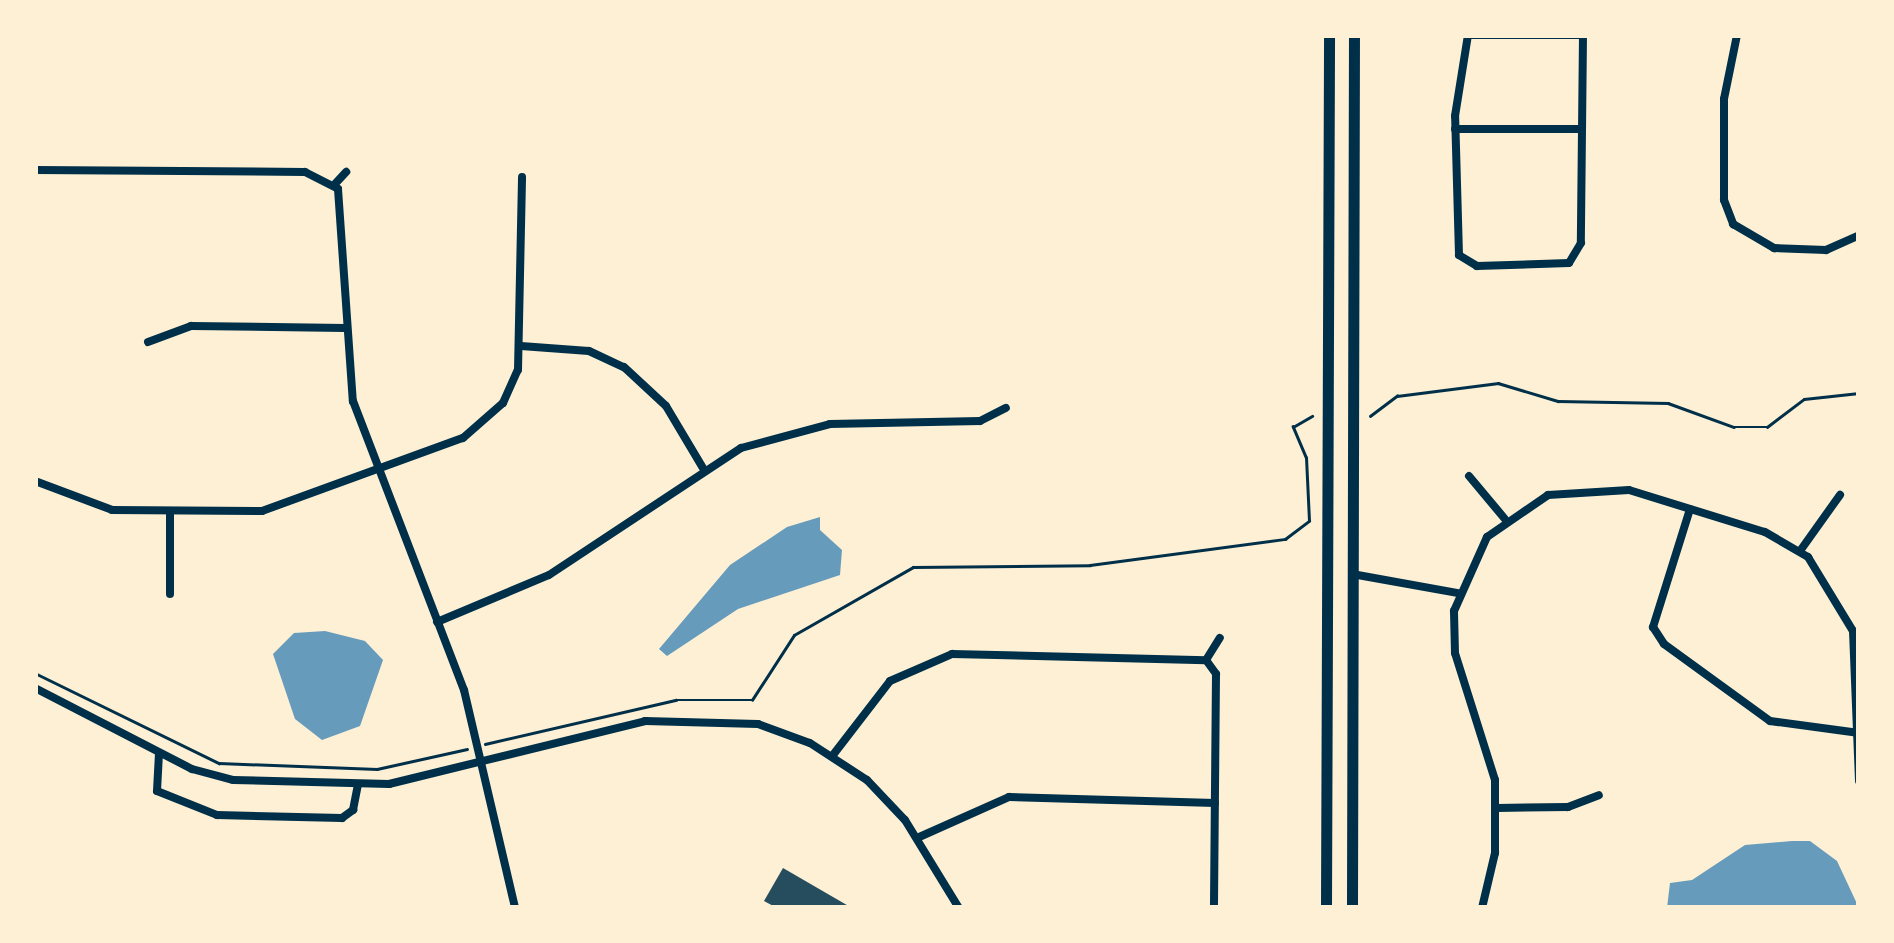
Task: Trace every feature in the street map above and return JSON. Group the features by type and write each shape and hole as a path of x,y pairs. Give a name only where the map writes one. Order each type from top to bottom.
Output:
{"main road":[{"path":"1326,908 1329,35"},
{"path":"1352,908 1354,35"}],"street":[{"path":"1468,35 1583,35 1579,252 1562,266 1467,267 1456,247 1456,129 1468,35"},
{"path":"1737,35 1725,76 1724,200 1750,240 1826,250 1859,236"},
{"path":"1456,129 1581,129"},
{"path":"35,170 305,172 334,185 346,209 346,328 353,401 377,474 437,622 478,746 515,908"},
{"path":"334,185 346,172"},
{"path":"35,481 92,508 170,511 287,507 377,474 491,417 512,388 521,346 522,177"},
{"path":"1741,251 1750,240"},
{"path":"1579,252 1588,257"},
{"path":"148,342 190,326 346,328"},
{"path":"521,346 589,352 624,366 666,406 704,468"},
{"path":"437,622 549,574 704,468 801,428 980,421 1006,408"},
{"path":"1469,476 1505,519"},
{"path":"1482,908 1497,808 1489,750 1455,653 1458,593 1505,519 1585,487 1690,508 1800,551 1837,592 1853,631 1859,781"},
{"path":"1800,551 1840,494"},
{"path":"1690,508 1653,627 1664,644 1770,721 1855,733"},
{"path":"170,511 170,594"},
{"path":"1352,574 1458,593"},
{"path":"1206,660 1220,638"},
{"path":"833,755 890,681 952,654 1206,660"},
{"path":"1206,660 1216,674 1214,908"},
{"path":"35,688 159,753 232,780 358,784 699,716 758,724 833,755 917,838 960,908"},
{"path":"159,753 158,792 216,815 347,816 358,784"},
{"path":"1497,808 1568,807 1599,795"},
{"path":"917,838 1009,797 1215,803"}],"path":[{"path":"1370,416 1396,396 1498,383 1558,402 1668,403 1734,427 1767,427 1804,399 1859,393"},
{"path":"35,673 219,763 378,769 676,700 752,700 794,635 913,567 1090,565 1285,539 1308,521 1306,458 1293,427 1312,416"}],"water":[{"path":"820,517 820,530 842,550 840,575 738,609 667,656 659,649 730,565 787,527"},
{"path":"325,631 365,641 383,660 360,726 322,740 295,719 273,654 294,633"},
{"path":"1810,841 1837,861 1859,908 1667,908 1670,883 1692,880 1745,845"}],"building":[{"path":"783,868 852,908 777,908 764,901"}]}
